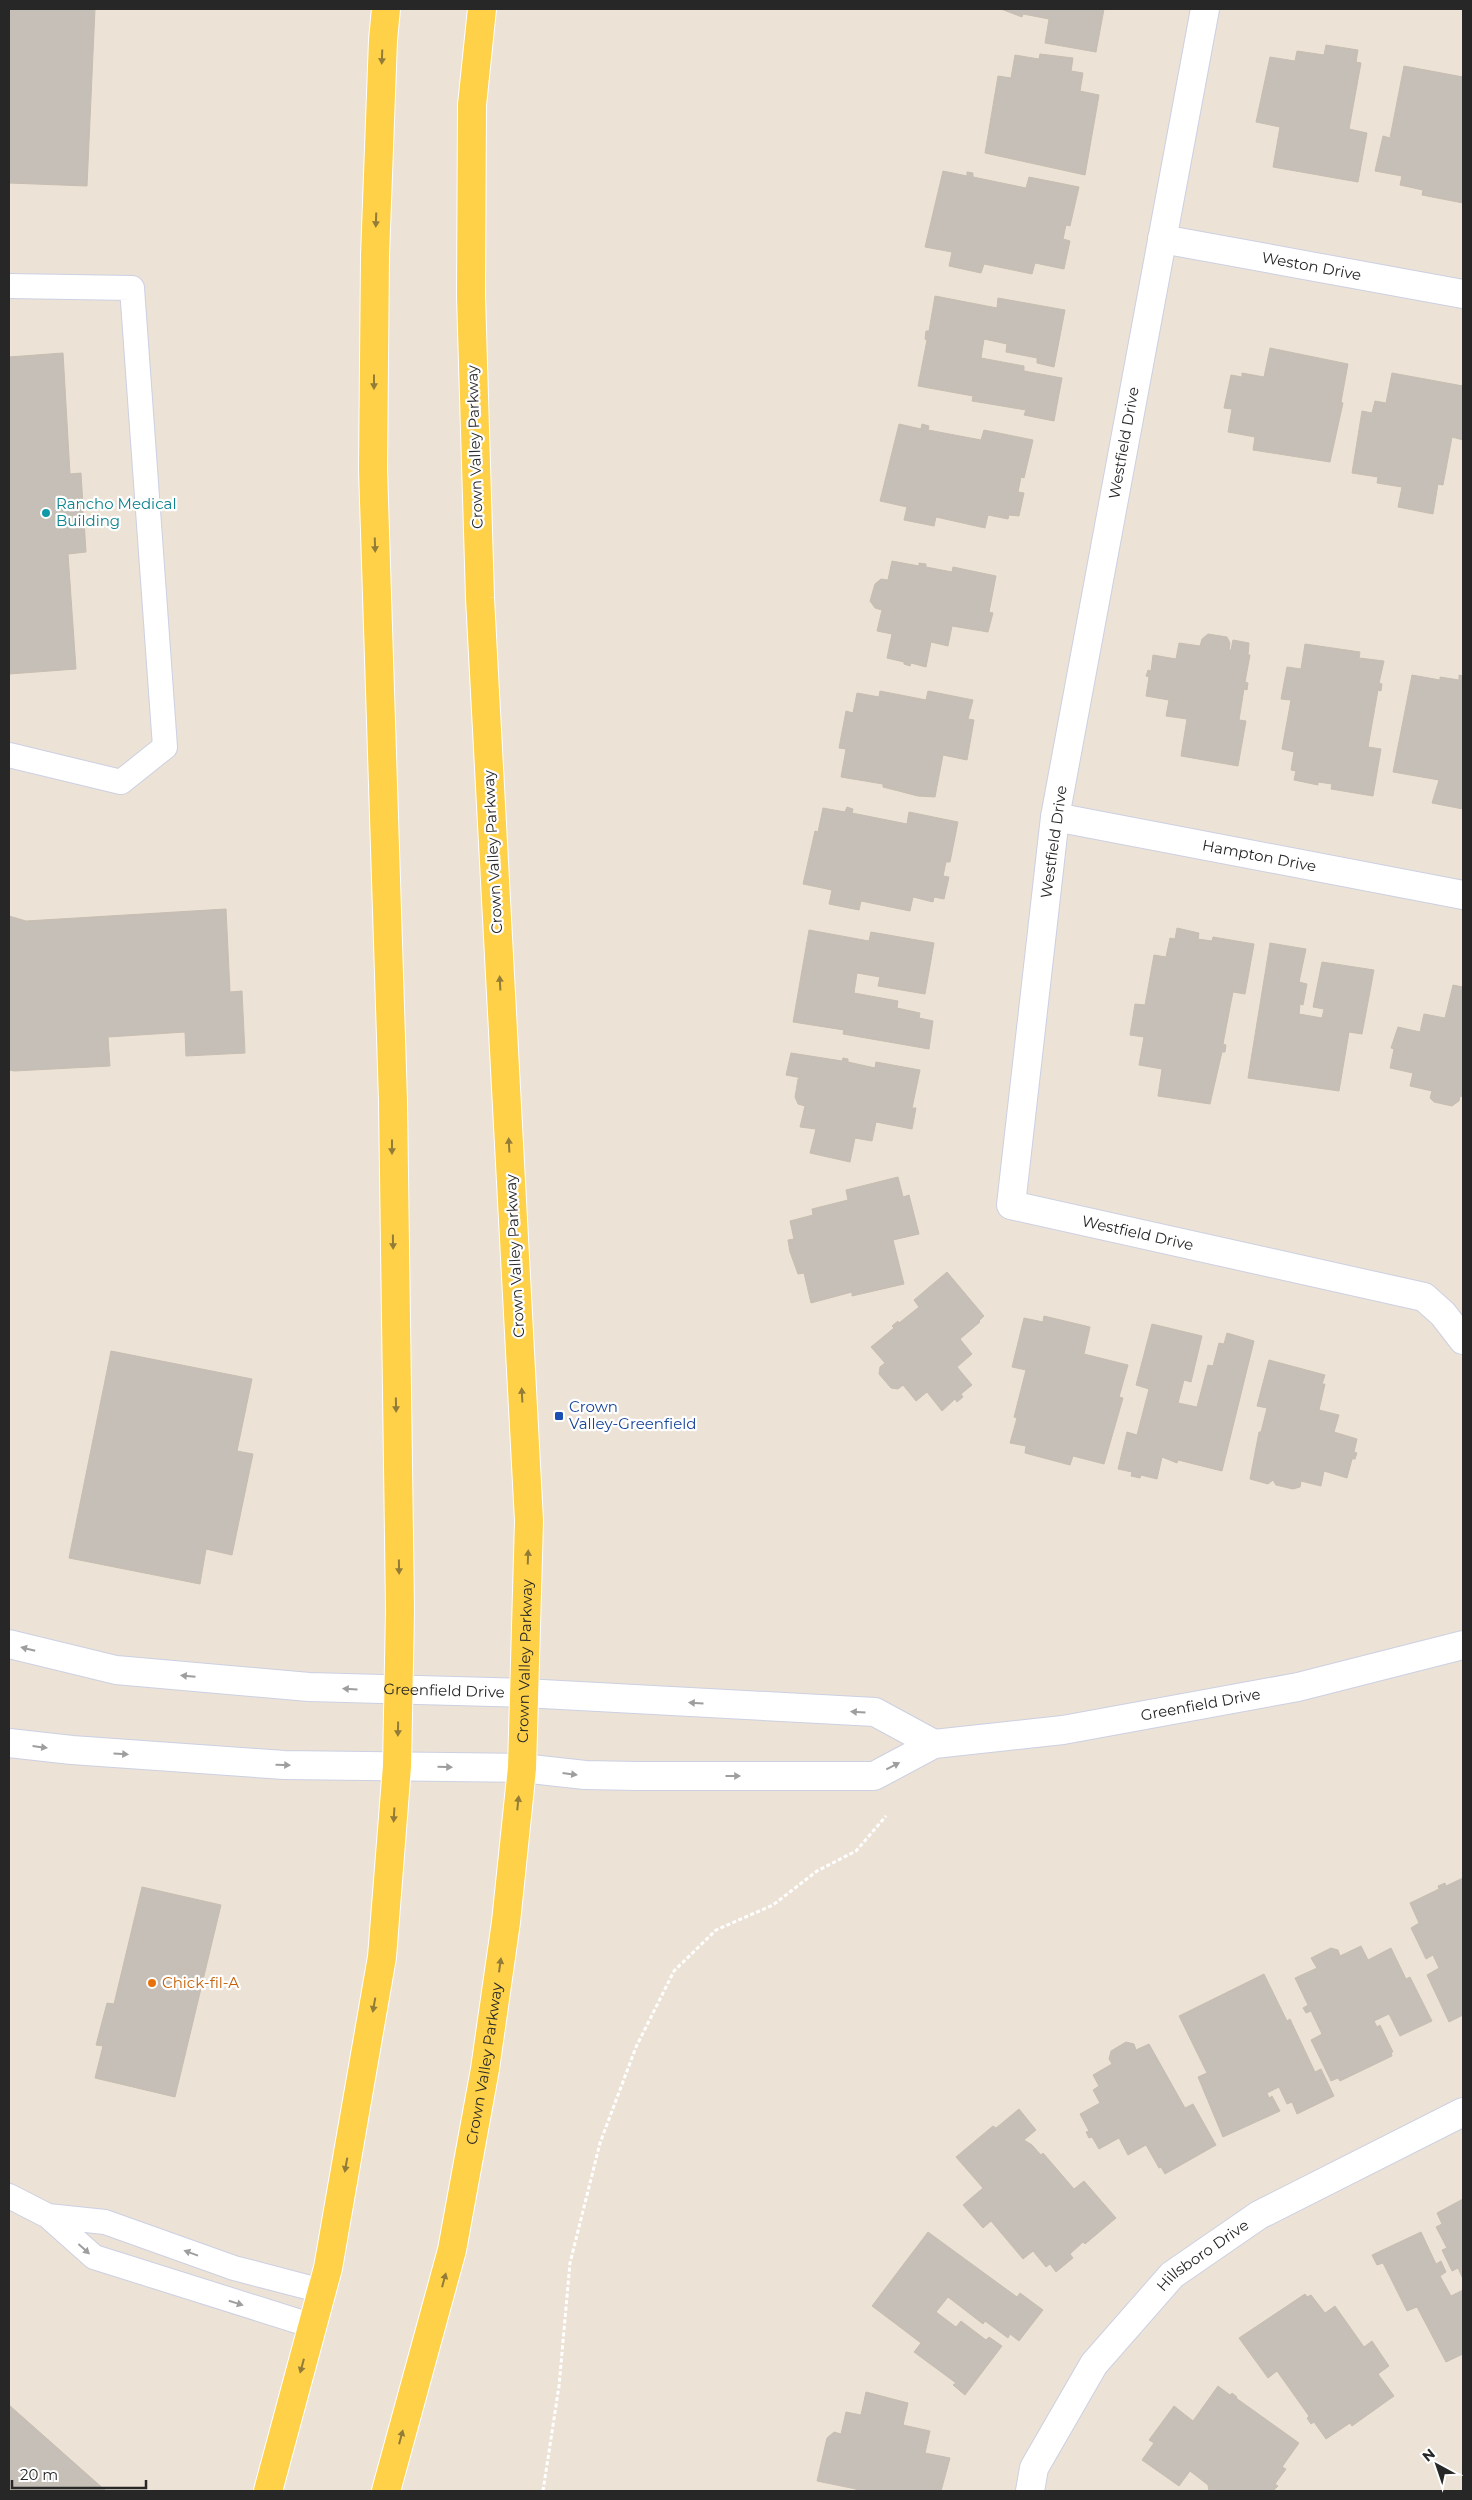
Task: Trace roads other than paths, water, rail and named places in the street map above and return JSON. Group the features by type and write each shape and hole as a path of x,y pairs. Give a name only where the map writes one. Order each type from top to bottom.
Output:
{"main road":[{"path":"268,2491 322,2291 382,1957 397,1766 400,1610 393,1101 373,469 374,256 386,9"},
{"name":"Crown Valley Parkway","path":"386,2491 452,2250 485,2069 506,1922 522,1768 529,1521 480,598 471,296 472,104 482,9"}],"street":[{"name":"Westfield Drive","path":"1205,9 1055,816 1011,1205 1424,1297 1444,1314 1463,1340"},
{"name":"Weston Drive","path":"1162,239 1463,294"},
{"name":"Hampton Drive","path":"1055,816 1463,895"},
{"name":"Greenfield Drive","path":"9,1644 116,1670 309,1687 398,1691 524,1693 875,1712 934,1744"},
{"name":"Greenfield Drive","path":"9,1743 72,1750 284,1765 522,1768 585,1775 874,1776 934,1744 1063,1730 1268,1692 1463,1645"},
{"name":"Hillsboro Drive","path":"1030,2491 1034,2468 1094,2364 1172,2275 1259,2215 1463,2112"}],"lane":[{"path":"9,286 132,288 166,747 121,782 9,755"},
{"path":"9,2196 48,2216 94,2257 313,2326"},
{"path":"48,2216 105,2222 234,2268 322,2291"}],"place":[{"name":"Rancho Medical Building","path":"46,513"},
{"name":"Crown Valley-Greenfield","path":"559,1416"},
{"name":"Chick-fil-A","path":"152,1983"}]}
